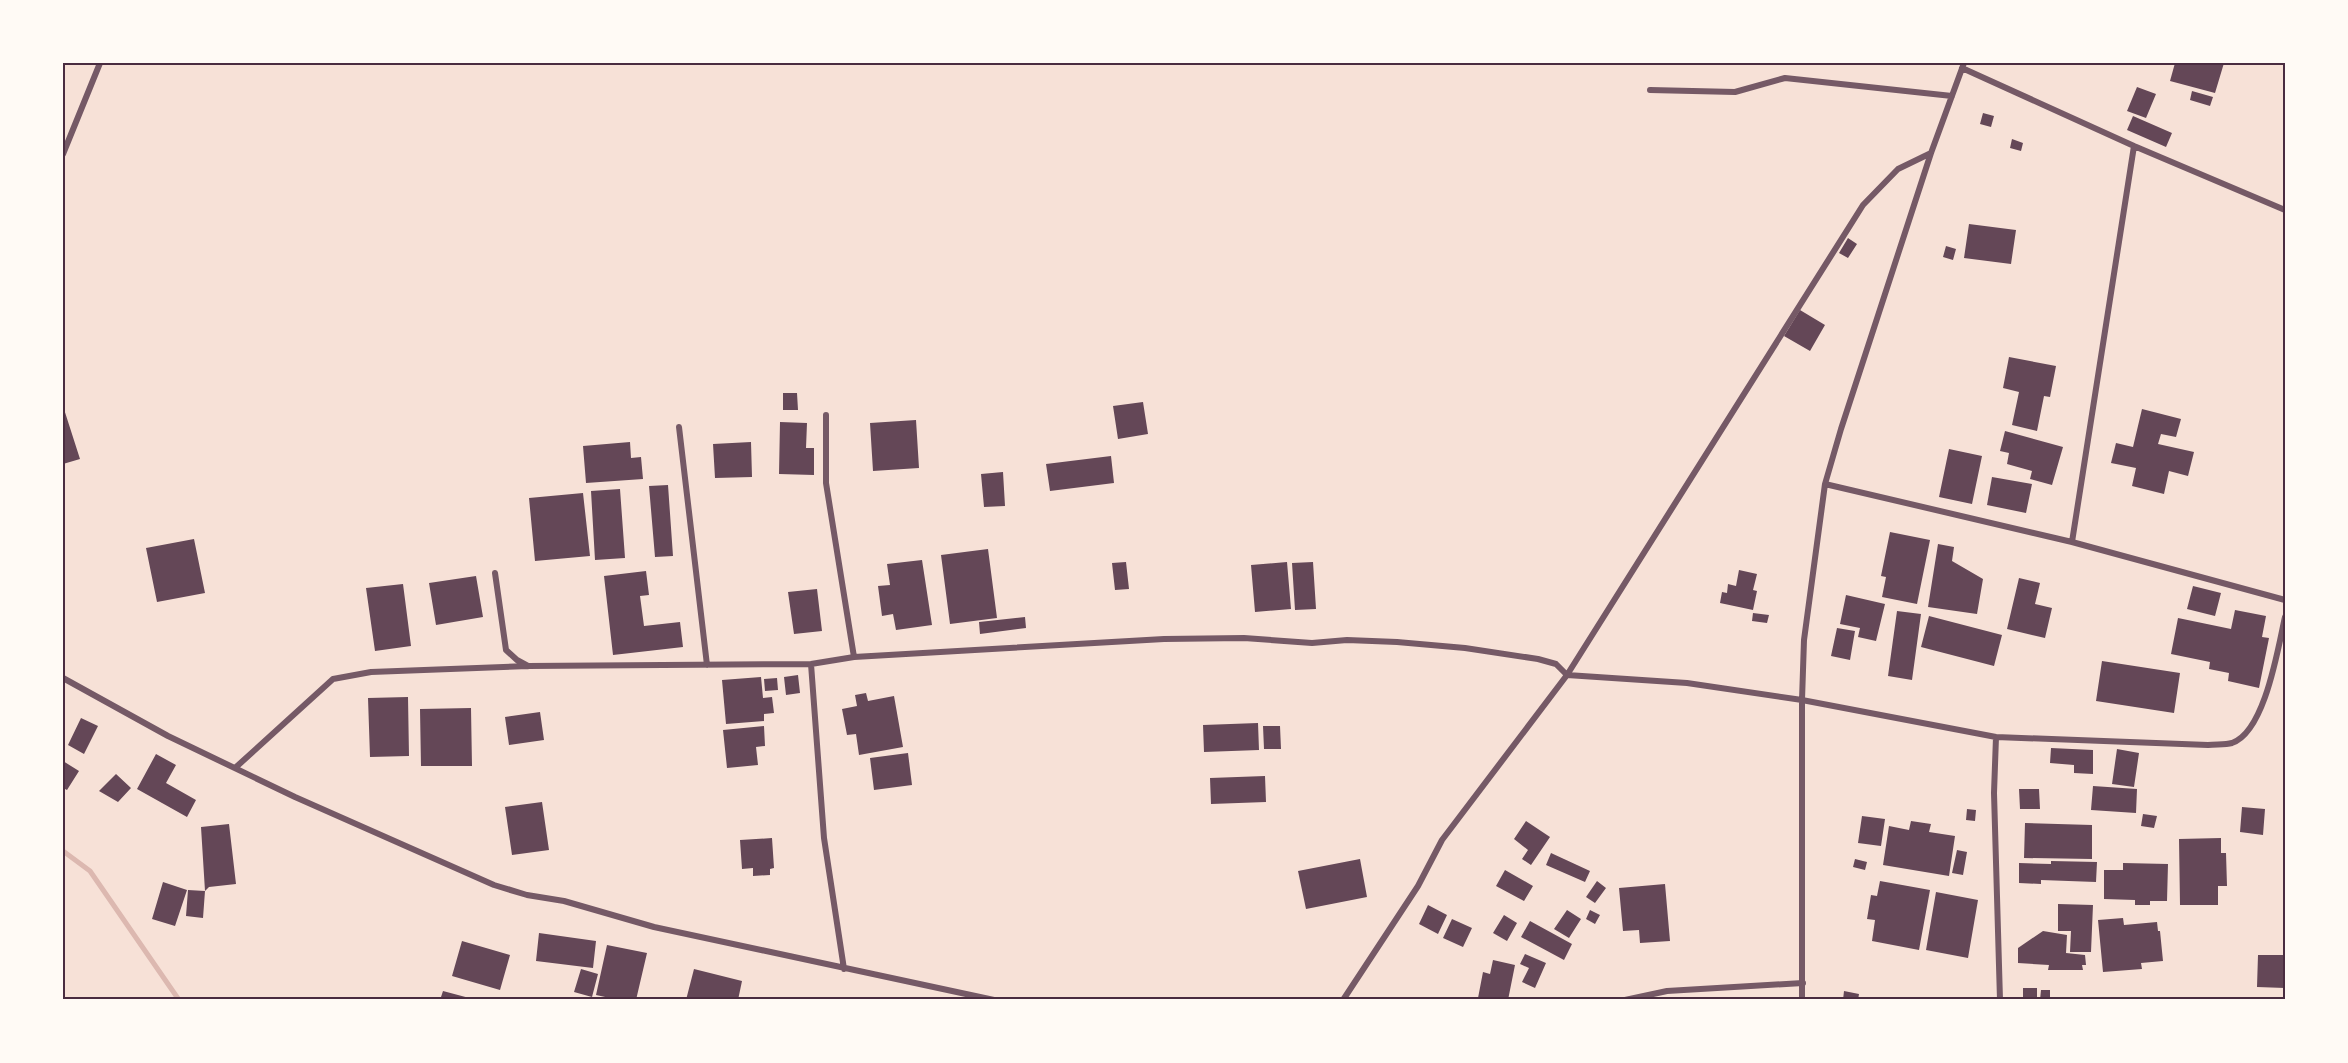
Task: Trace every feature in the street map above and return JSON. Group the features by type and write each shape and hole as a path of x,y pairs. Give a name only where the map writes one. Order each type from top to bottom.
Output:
{"street":[{"path":"63,154 100,63"},
{"path":"1802,1000 1804,640 1826,484 1841,429 1931,153 1963,65 2134,146 2285,210"},
{"path":"1650,90 1735,92 1785,78 1952,96"},
{"path":"2072,542 2134,146"},
{"path":"1343,1000 1418,886 1442,840 1567,675 1863,205 1898,168 1931,153"},
{"path":"826,415 826,483 854,657"},
{"path":"679,426 707,665"},
{"path":"1826,484 2072,542 2285,600"},
{"path":"495,573 506,650 528,666"},
{"path":"235,768 333,679 371,672 528,666 811,664 854,657 1164,639 1244,639 1312,643 1347,640 1454,647 1538,659 1556,664 1567,675 1686,683 1802,700 1996,736 2208,745 2233,742 2250,729 2269,689 2285,617"},
{"path":"811,664 824,838 844,969"},
{"path":"63,678 168,736 295,797 495,885 527,895 564,901 654,927 994,1000"},
{"path":"1996,736 1994,793 2000,1000"},
{"path":"1625,1000 1667,991 1803,983"}],"building":[{"path":"2175,63 2224,63 2215,93 2170,81"},
{"path":"2137,87 2156,94 2146,118 2127,111"},
{"path":"2192,91 2213,97 2210,106 2190,100"},
{"path":"1983,113 1994,116 1991,127 1980,124"},
{"path":"2133,116 2172,133 2166,147 2127,130"},
{"path":"2012,139 2023,143 2021,151 2010,148"},
{"path":"1969,224 2016,230 2011,264 1964,258"},
{"path":"1848,238 1857,244 1848,258 1839,253"},
{"path":"1946,246 1956,249 1953,260 1943,257"},
{"path":"1800,310 1825,325 1810,351 1784,336"},
{"path":"2009,357 2056,366 2050,397 2044,396 2037,431 2012,425 2019,392 2003,388"},
{"path":"783,393 797,393 798,410 783,410"},
{"path":"1143,402 1148,434 1118,439 1113,406"},
{"path":"63,406 80,459 63,464"},
{"path":"2142,409 2181,419 2176,437 2161,434 2158,444 2194,452 2188,476 2169,471 2164,494 2132,486 2136,468 2111,463 2116,443 2133,447"},
{"path":"916,420 919,468 873,471 870,423"},
{"path":"780,422 807,423 806,448 814,448 814,475 779,474"},
{"path":"2005,431 2063,447 2052,485 2030,479 2032,471 2007,464 2009,453 2000,451"},
{"path":"630,442 631,458 641,457 643,479 586,483 583,446"},
{"path":"751,442 752,477 715,478 713,444"},
{"path":"1949,449 1982,456 1972,504 1939,497"},
{"path":"1111,456 1114,483 1050,491 1046,464"},
{"path":"1003,472 1005,506 984,507 981,474"},
{"path":"1992,477 2032,484 2026,513 1987,505"},
{"path":"668,485 673,556 655,557 649,486"},
{"path":"620,489 625,558 595,560 591,491"},
{"path":"583,493 590,556 535,561 529,498"},
{"path":"1890,532 1930,540 1917,604 1882,597 1886,577 1881,576"},
{"path":"194,539 205,593 157,602 146,548"},
{"path":"1938,544 1954,547 1952,561 1983,579 1977,614 1928,607"},
{"path":"988,549 997,618 950,624 941,555"},
{"path":"922,560 932,625 896,630 893,614 882,616 878,586 890,585 887,564"},
{"path":"1126,562 1129,589 1115,590 1112,563"},
{"path":"1287,562 1291,609 1255,612 1251,565"},
{"path":"1313,562 1316,609 1295,610 1292,563"},
{"path":"1739,570 1757,574 1753,590 1757,591 1753,610 1720,603 1722,592 1727,593 1728,584 1736,586"},
{"path":"646,571 649,595 640,596 644,626 680,622 683,647 613,655 604,576"},
{"path":"476,576 483,617 436,625 429,583"},
{"path":"2019,578 2040,583 2035,604 2052,608 2045,638 2007,629"},
{"path":"403,584 411,646 375,651 366,588"},
{"path":"2193,586 2221,593 2215,616 2187,609"},
{"path":"817,589 822,631 794,634 788,592"},
{"path":"1846,595 1885,604 1876,641 1858,637 1860,628 1840,624"},
{"path":"2235,610 2266,616 2262,637 2269,638 2259,688 2228,681 2229,673 2209,669 2210,662 2171,654 2178,618 2231,629"},
{"path":"1897,611 1921,614 1912,680 1888,676"},
{"path":"1753,613 1769,615 1767,623 1752,621"},
{"path":"1929,616 2002,635 1994,666 1921,647"},
{"path":"1025,617 1026,628 980,634 979,622"},
{"path":"1837,628 1855,631 1850,660 1831,656"},
{"path":"2102,661 2180,673 2174,713 2096,701"},
{"path":"798,675 800,693 786,695 784,677"},
{"path":"761,677 763,698 772,697 774,713 764,714 764,721 726,724 722,680"},
{"path":"777,678 778,690 765,691 764,679"},
{"path":"866,693 868,701 894,696 903,747 859,755 856,734 847,735 842,709 857,706 855,695"},
{"path":"408,697 409,756 370,757 368,698"},
{"path":"471,708 472,766 421,766 420,709"},
{"path":"540,712 544,740 509,745 505,717"},
{"path":"81,718 98,726 84,754 68,745"},
{"path":"1258,723 1259,750 1204,752 1203,725"},
{"path":"764,726 765,746 756,747 758,765 727,768 723,730"},
{"path":"1263,726 1280,726 1281,749 1264,749"},
{"path":"2051,748 2093,750 2093,774 2074,773 2074,765 2050,763"},
{"path":"2117,749 2139,753 2134,787 2112,784"},
{"path":"908,753 912,785 874,790 870,758"},
{"path":"156,754 176,765 166,783 196,800 187,817 137,789"},
{"path":"63,761 79,771 67,790 63,788"},
{"path":"116,774 131,788 118,802 99,791"},
{"path":"1265,776 1266,802 1211,804 1210,778"},
{"path":"2093,786 2137,789 2136,813 2091,810"},
{"path":"2019,789 2039,789 2040,809 2020,809"},
{"path":"542,802 549,850 512,855 505,807"},
{"path":"2242,807 2265,809 2263,835 2240,832"},
{"path":"1967,809 1976,810 1975,821 1966,820"},
{"path":"2143,814 2157,816 2154,828 2141,826"},
{"path":"1862,816 1885,819 1881,846 1858,843"},
{"path":"1526,821 1550,837 1531,865 1522,859 1528,850 1514,839"},
{"path":"1911,821 1931,824 1929,832 1955,836 1949,876 1883,865 1889,826 1909,830"},
{"path":"2025,823 2092,825 2092,859 2024,858"},
{"path":"229,824 236,884 209,887 205,891 201,827"},
{"path":"772,838 774,868 770,869 770,875 753,876 753,868 742,869 740,840"},
{"path":"2221,838 2221,853 2226,853 2227,886 2218,886 2218,905 2180,905 2179,839"},
{"path":"1957,850 1967,852 1963,875 1952,873"},
{"path":"1551,853 1590,871 1585,882 1546,865"},
{"path":"1360,859 1367,897 1306,909 1298,871"},
{"path":"1855,859 1867,862 1865,870 1853,867"},
{"path":"2051,861 2097,862 2096,882 2041,880 2041,884 2019,883 2019,863 2051,864"},
{"path":"2123,863 2168,864 2167,901 2150,901 2150,905 2135,905 2135,900 2104,899 2104,870 2123,870"},
{"path":"1505,870 1533,886 1524,901 1496,886"},
{"path":"1597,881 1606,888 1595,903 1586,897"},
{"path":"1880,881 1930,890 1919,950 1872,941 1875,920 1867,919 1871,895 1877,896"},
{"path":"163,882 187,890 175,926 152,919"},
{"path":"1665,884 1670,941 1640,943 1639,930 1623,931 1619,888"},
{"path":"188,890 205,891 203,918 186,916"},
{"path":"1936,892 1978,900 1968,958 1926,950"},
{"path":"2058,904 2093,905 2091,952 2070,952 2071,931 2058,931"},
{"path":"1428,905 1447,915 1438,934 1419,924"},
{"path":"1567,910 1581,919 1569,938 1554,929"},
{"path":"1590,910 1600,915 1595,924 1586,919"},
{"path":"1504,915 1517,923 1507,941 1493,933"},
{"path":"2123,918 2124,925 2157,922 2163,961 2141,963 2142,969 2103,972 2098,920"},
{"path":"1452,919 1472,928 1463,947 1443,938"},
{"path":"1530,921 1572,944 1564,960 1521,937"},
{"path":"2043,931 2067,935 2066,953 2085,955 2086,965 2082,965 2083,970 2048,970 2049,965 2018,963 2018,948"},
{"path":"539,933 596,941 593,968 536,961"},
{"path":"462,941 510,955 500,990 452,976"},
{"path":"607,945 647,953 636,1000 619,1000 596,995"},
{"path":"1525,954 1546,963 1535,988 1522,982 1529,968 1520,964"},
{"path":"2258,955 2285,955 2285,988 2257,987"},
{"path":"1493,960 1515,965 1508,1000 1478,998 1483,972 1490,974"},
{"path":"581,969 598,974 592,997 574,992"},
{"path":"694,969 742,981 738,1000 686,1000"},
{"path":"2023,988 2037,988 2037,1000 2023,1000"},
{"path":"2041,990 2050,990 2050,1000 2040,1000"},
{"path":"443,991 473,999 473,1000 440,1000"},
{"path":"1844,991 1859,994 1858,1000 1843,1000"}],"waterway":[{"path":"63,851 90,871 179,1000"}]}
